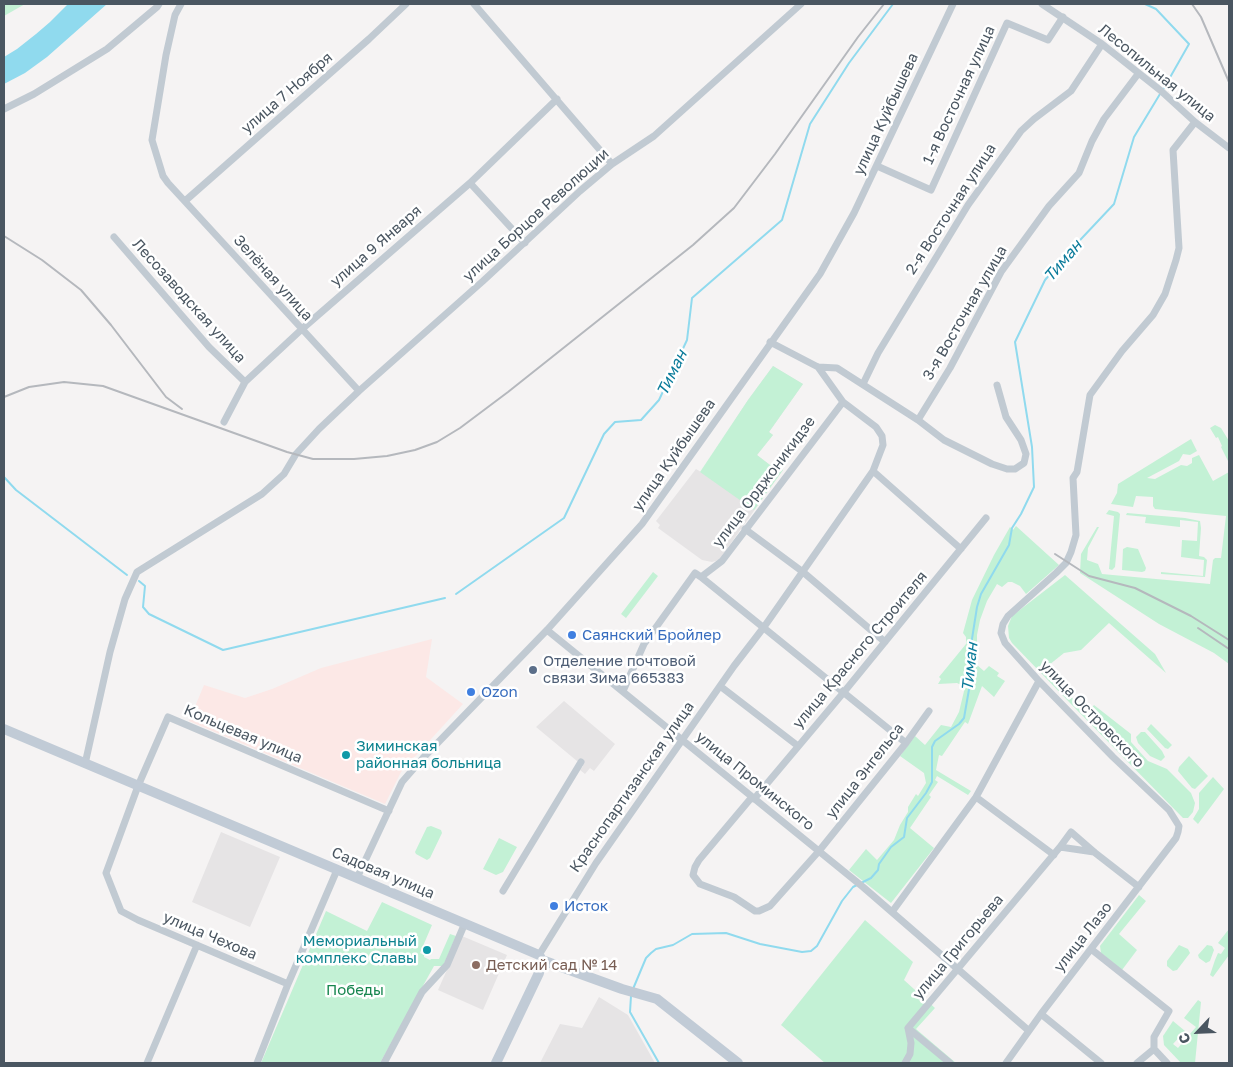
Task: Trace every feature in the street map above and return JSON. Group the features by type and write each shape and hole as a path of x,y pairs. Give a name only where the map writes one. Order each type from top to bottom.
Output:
{"street":[{"path":"4,109 34,94 107,48 159,4"},
{"name":"Зелёная улица","path":"181,4 175,15 166,55 152,140 163,176 359,391"},
{"name":"улица 7 Ноября","path":"185,201 369,39 406,4"},
{"path":"474,4 612,164"},
{"name":"улица Борцов Революции","path":"85,764 110,652 125,599 137,572 262,494 284,474 296,454 319,429 359,391 525,243 580,191 612,164 654,136 800,4"},
{"name":"улица Куйбышева","path":"357,878 402,782 547,630 642,524 820,274 854,213 953,4"},
{"name":"Лесопильная улица","path":"1042,4 1102,44 1229,148"},
{"name":"1-я Восточная улица","path":"877,166 931,190 1007,23 1048,40 1063,17"},
{"name":"2-я Восточная улица","path":"863,384 878,353 957,222 1009,145 1034,119 1071,91 1102,44"},
{"name":"3-я Восточная улица","path":"918,420 950,368 1001,272 1049,206 1079,172 1104,119 1138,74"},
{"name":"улица 9 Января","path":"224,422 245,382 302,329 470,183 557,99"},
{"name":"улица Островского","path":"1179,826 1169,810 1113,757 1004,643 1002,628 1008,616 1063,566 1072,552 1076,535 1073,478 1077,472 1090,395 1122,351 1153,315 1165,294 1179,248 1173,150 1195,122"},
{"path":"470,183 525,243"},
{"name":"Лесозаводская улица","path":"114,237 209,347 245,382"},
{"path":"770,342 818,367 837,368 918,420 944,440 1007,469 1018,468 1024,464 1026,454 1021,440 1006,417 997,385"},
{"path":"818,367 843,402"},
{"name":"Краснопартизанская улица","path":"496,1063 539,973 540,957 596,863 873,471 882,450 884,439 876,427 843,402"},
{"name":"улица Орджоникидзе","path":"623,691 644,644 695,573 701,577 722,561 843,402"},
{"path":"873,471 961,549"},
{"name":"улица Красного Строителя","path":"759,912 734,897 700,884 693,874 695,867 844,692 986,518"},
{"path":"745,529 803,572 885,642"},
{"path":"701,577 906,743"},
{"name":"улица Проминского","path":"547,630 892,912"},
{"path":"1028,1030 892,912 976,797 1039,681"},
{"path":"720,686 798,746"},
{"name":"улица Энгельса","path":"759,912 770,906 819,851 906,743 929,711"},
{"name":"Кольцевая улица","path":"121,911 106,873 138,786 168,717 389,811"},
{"name":"Садовая улица","path":"4,729 466,923 540,957 622,989 657,999 738,1063"},
{"path":"502,891 581,762"},
{"path":"976,797 1054,855"},
{"name":"улица Лазо","path":"1006,1063 1040,1014 1176,838 1179,826"},
{"path":"1094,852 1060,846 1071,832 1139,887"},
{"name":"улица Григорьева","path":"908,1028 1060,846"},
{"path":"257,1063 288,984 337,870"},
{"name":"улица Чехова","path":"121,911 288,984"},
{"path":"384,1063 422,992 447,965 466,923"},
{"path":"147,1063 197,945"},
{"path":"1091,949 1169,1011 1154,1037 1154,1050 1167,1063"},
{"path":"1040,1014 1101,1063"},
{"path":"905,1063 910,1054 911,1043 908,1028"},
{"path":"908,1028 950,1063"},
{"path":"1137,1063 1154,1050"}],"shaded area":[{"path":"773,366 803,384 769,432 773,435 757,455 770,465 776,464 783,470 719,560 712,562 702,560 658,528 660,525 656,521 696,469 701,472 748,400"},
{"path":"432,639 426,677 463,704 401,772 385,804 189,721 204,685 245,698 272,689 321,668"},
{"path":"564,701 615,744 594,771 590,768 585,774 580,770 583,766 536,727"},
{"path":"221,832 280,857 250,927 192,902"},
{"name":"Детский сад № 14","path":"462,936 507,955 483,1010 438,990"},
{"path":"599,997 628,1015 655,1063 540,1063 560,1024 582,1028"}],"green space":[{"path":"4,4 25,4 4,16"},
{"path":"773,366 803,384 769,432 773,435 757,455 770,465 776,464 783,470 754,510 700,472"},
{"path":"1215,425 1221,428 1229,441 1229,463 1218,437 1216,438 1210,428"},
{"path":"1191,439 1197,451 1190,455 1183,454 1179,461 1147,478 1155,479 1181,465 1187,466 1192,463 1192,458 1199,455 1213,481 1229,472 1229,664 1214,653 1159,624 1080,573 1081,554 1097,527 1099,527 1088,548 1087,560 1098,564 1102,574 1210,584 1213,560 1221,558 1226,516 1155,509 1153,497 1136,496 1133,507 1111,504 1117,493 1118,484"},
{"path":"1109,510 1120,514 1115,567 1112,570 1109,569 1114,516 1106,514"},
{"path":"1127,513 1200,521 1199,556 1207,560 1205,577 1161,574 1161,572 1203,576 1204,560 1181,557 1182,540 1197,541 1198,522 1180,520 1180,527 1145,523 1146,517 1126,515"},
{"path":"1016,526 1059,565 1026,594 1020,586 1008,582 1002,587 997,584 987,601 977,635 977,665 984,671 989,666 999,673 997,676 1005,681 994,697 982,686 968,724 965,722 942,756 939,755 936,770 971,791 968,795 937,776 935,780 938,782 929,795 931,797 910,828 934,848 891,903 849,870 866,849 877,860 894,840 908,812 908,807 926,783 924,773 900,756 915,736 925,745 941,725 951,727 959,712 965,687 957,683 938,684 941,679 939,677 966,644 966,637 963,633 972,600 1010,527 1013,530"},
{"path":"1127,547 1138,549 1146,568 1145,571 1122,570 1123,549"},
{"path":"653,572 658,576 626,618 621,614"},
{"path":"1065,575 1155,654 1166,673 1109,623 1081,650 1064,653 1044,669 1087,713 1094,705 1131,734 1131,742 1148,761 1167,769 1191,793 1195,803 1193,812 1188,818 1183,818 1009,638 1008,626 1012,616"},
{"path":"1151,724 1172,745 1168,749 1147,729"},
{"path":"1141,732 1145,732 1162,751 1165,757 1161,761 1150,756 1138,743 1136,737"},
{"path":"1189,756 1208,776 1195,789 1178,771 1179,767"},
{"path":"1213,777 1224,789 1198,824 1193,819 1199,809 1199,793"},
{"path":"431,826 441,830 442,833 430,858 427,860 415,852 427,827"},
{"path":"499,838 517,847 503,872 496,875 483,869"},
{"path":"1139,895 1146,901 1119,934 1137,950 1122,970 1101,953 1100,946"},
{"name":"Победы","path":"382,902 432,925 420,953 430,960 439,959 450,934 456,936 443,966 434,966 380,1063 261,1063 326,911 367,931"},
{"path":"865,920 913,962 904,980 935,1008 916,1029 956,1063 825,1063 781,1025"},
{"path":"1229,929 1229,955 1213,977 1210,975 1215,960 1218,953 1221,954 1225,948 1218,943"},
{"path":"1179,945 1188,949 1190,953 1177,970 1173,971 1167,966 1167,961"},
{"path":"1207,945 1212,946 1214,950 1210,961 1206,963 1198,955"},
{"path":"1198,1000 1201,1002 1195,1063 1181,1063 1164,1045 1163,1036 1173,1021 1185,1031 1173,1044 1178,1048 1196,1027 1184,1018"}],"water":[{"path":"68,4 107,4 47,57 25,73 4,84 4,57 36,34"}],"waterway":[{"name":"Тиман","path":"456,594 564,518 604,434 615,422 641,420 659,400 687,340 692,298 782,220 810,124 849,63 893,4"},
{"name":"Тиман","path":"1145,4 1156,9 1189,44 1164,88"},
{"name":"Тиман","path":"861,883 871,878 878,870 879,864 891,847 904,837 907,818 932,782 932,747 935,741 959,724 964,718 971,678 969,658 977,607 981,594 1009,545 1012,528 1034,487 1032,447 1015,342 1045,280 1114,204 1134,137 1160,94"},
{"path":"4,477 16,490 127,575"},
{"path":"139,581 145,586 143,607 149,614 223,650 445,598"},
{"name":"Тиман","path":"633,989 646,958 651,953 656,949 673,945 692,934 726,933 760,944 802,952 811,951 817,946 842,901 853,887 857,885"},
{"name":"Тиман","path":"631,996 630,1012 659,1063"}],"railway":[{"path":"4,397 29,387 64,382 103,386 287,452 313,459 354,459 387,456 415,450 437,442 460,428 508,392 693,245 734,208 884,4"},
{"path":"1192,4 1201,17 1229,82"},
{"path":"4,236 42,260 81,290 111,325 166,397 182,409"},
{"path":"1055,554 1089,576 1135,588 1191,616 1229,640"},
{"path":"1198,628 1229,649"}],"place":[{"name":"Саянский Бройлер","path":"572,635"},
{"name":"Отделение почтовой связи Зима 665383","path":"533,670"},
{"name":"Ozon","path":"471,692"},
{"name":"Зиминская районная больница","path":"346,755"},
{"name":"Исток","path":"554,906"},
{"name":"Мемориальный комплекс Славы","path":"427,950"},
{"name":"Детский сад № 14","path":"476,965"}]}
